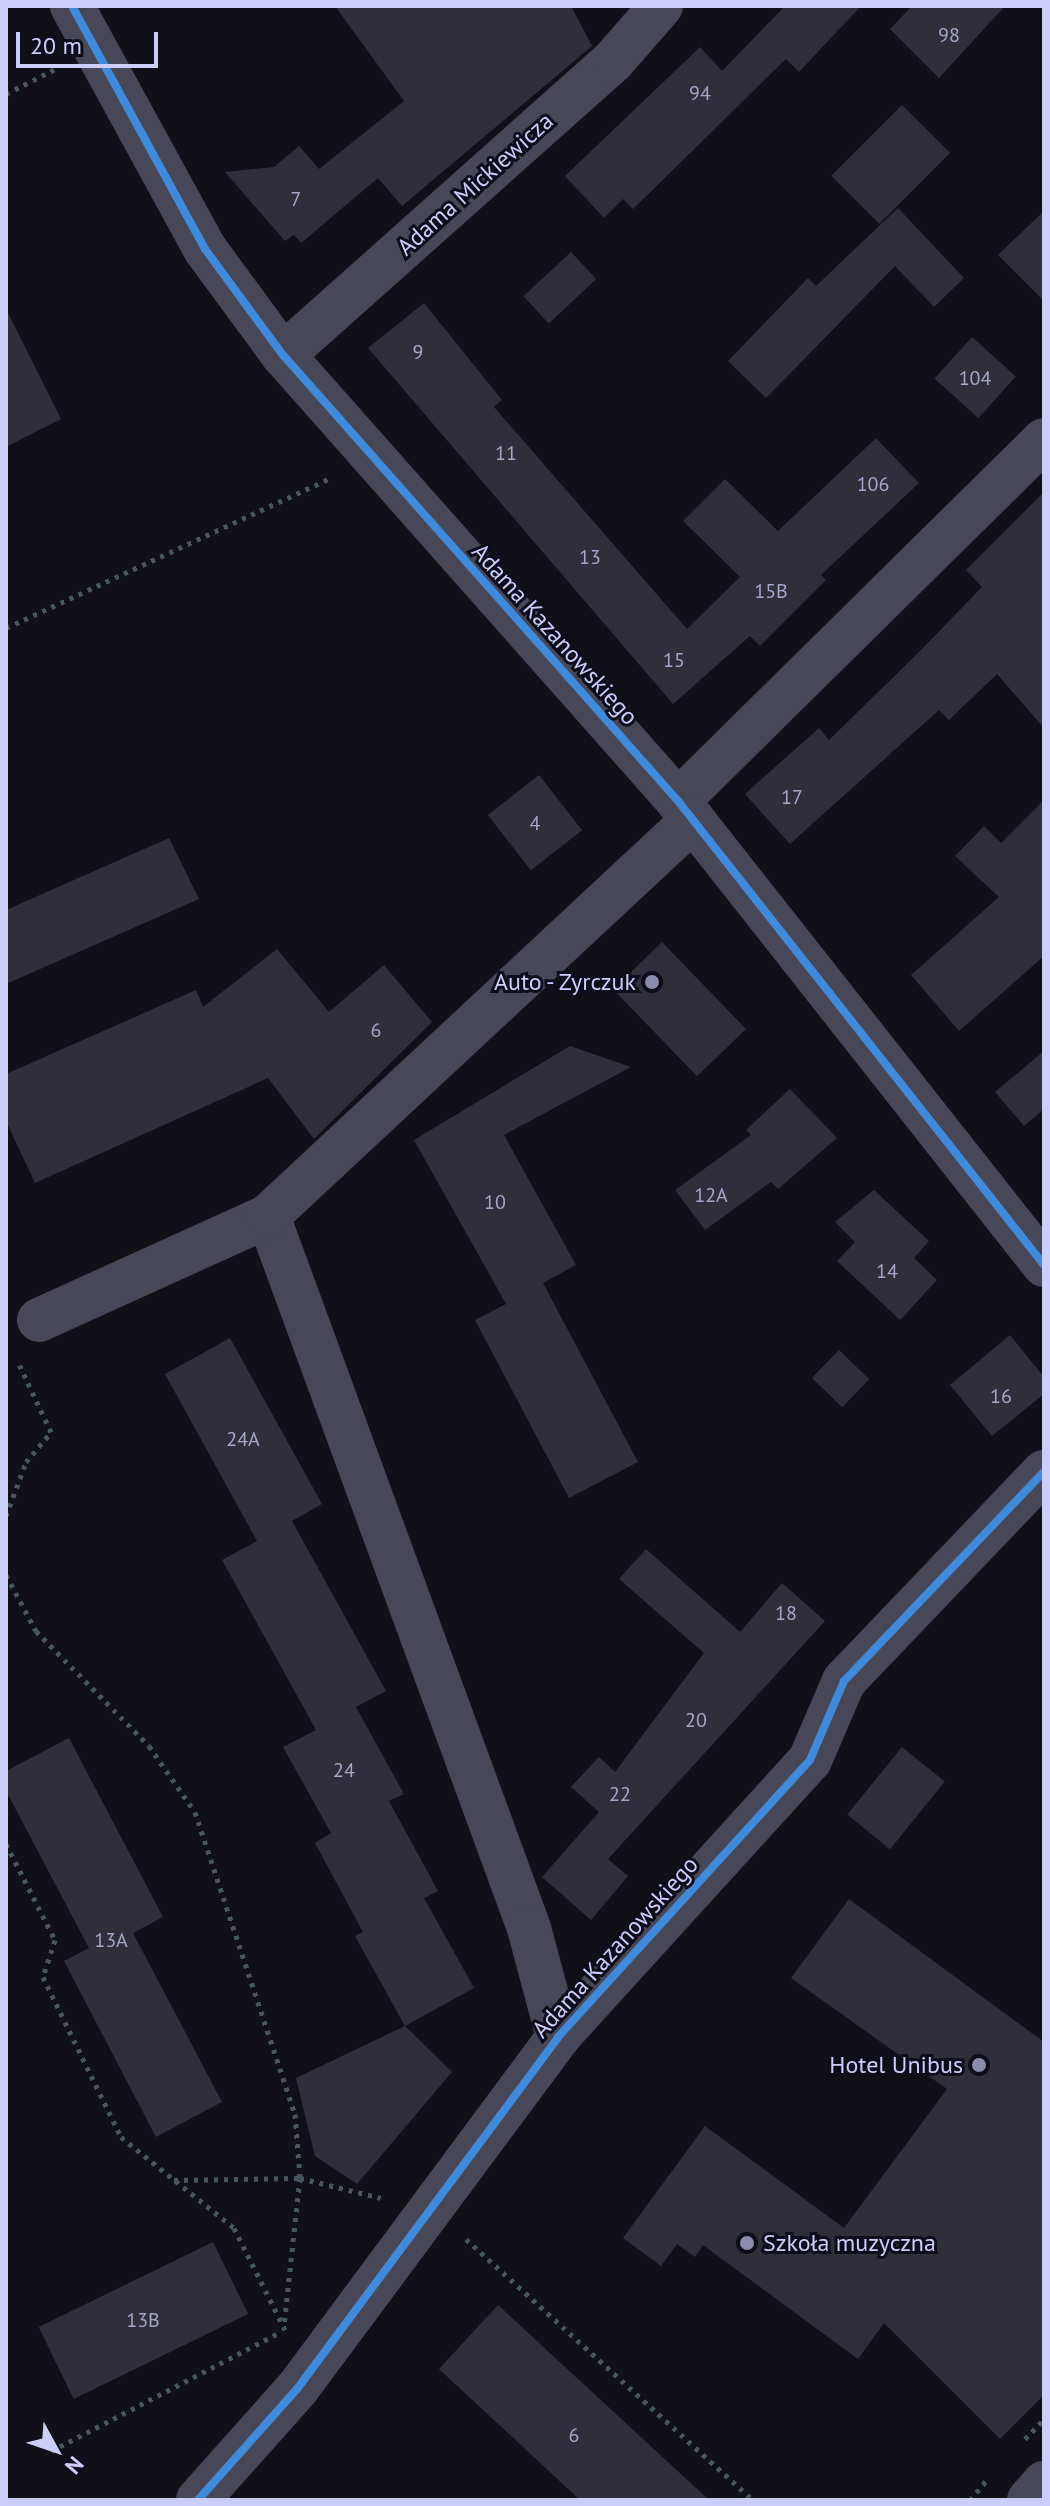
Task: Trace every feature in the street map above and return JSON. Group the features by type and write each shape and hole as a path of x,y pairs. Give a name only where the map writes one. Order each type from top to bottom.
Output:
{"street":[{"name":"Adama Kazanowskiego","path":"72,6 205,249 283,355 370,459 685,811 1044,1265"},
{"name":"Adama Mickiewicza","path":"283,355 613,61 661,6"},
{"path":"26,1335 268,1216 685,811 1044,440"},
{"path":"268,1216 524,1913 558,2037"},
{"name":"Adama Kazanowskiego","path":"198,2500 297,2389 558,2037 810,1760 844,1681 1044,1472"},
{"path":"1029,2500 1044,2483"}],"path":[{"path":"6,94 94,49"},
{"path":"6,628 370,459"},
{"path":"6,1516 26,1462 51,1432 26,1335"},
{"path":"6,1577 36,1631 149,1746 195,1812 295,2114 300,2178 283,2331"},
{"path":"6,1844 55,1940 43,1977 121,2137 234,2228 283,2331"},
{"path":"173,2180 300,2178 432,2208 753,2500"},
{"path":"51,2451 283,2331"}],"building":[{"path":"335,6 571,6 592,46 402,206 378,178 301,243 294,235 285,241 225,172 274,167 299,146 319,169 404,101"},
{"path":"785,6 861,6 799,72 786,59 633,209 623,199 604,218 565,176 700,47 722,71"},
{"path":"912,6 1005,6 939,78 890,29"},
{"path":"902,105 950,153 879,224 831,176"},
{"path":"898,208 964,278 934,307 895,266 766,398 728,361 808,278 816,286"},
{"path":"1044,211 1044,301 998,255"},
{"path":"571,252 596,279 549,323 523,296"},
{"path":"424,303 502,400 494,407 687,629 740,577 683,521 725,479 778,531 876,438 919,483 821,575 826,580 760,646 750,636 673,704 368,348"},
{"path":"6,309 61,419 6,447"},
{"path":"972,337 1016,376 978,418 935,379"},
{"path":"1044,492 1044,728 997,674 949,720 939,710 790,844 745,794 819,728 829,740 918,653 982,587 966,570"},
{"path":"539,775 582,830 531,870 488,815"},
{"path":"1044,800 1044,956 959,1031 911,975 999,897 955,856 984,826 1001,843"},
{"path":"169,838 199,899 6,984 6,910"},
{"path":"662,942 746,1029 697,1076 613,989"},
{"path":"277,949 329,1012 384,965 432,1022 314,1139 268,1078 35,1183 6,1121 6,1074 196,990 203,1007"},
{"path":"570,1046 631,1067 504,1135 576,1265 543,1283 638,1462 569,1498 475,1320 506,1304 414,1140"},
{"path":"1044,1051 1044,1109 1024,1126 995,1092"},
{"path":"790,1089 837,1138 778,1189 771,1182 705,1230 675,1190 751,1135 746,1130"},
{"path":"874,1190 929,1241 914,1258 937,1280 900,1320 837,1261 855,1242 835,1222"},
{"path":"1010,1335 1044,1377 1044,1394 992,1436 950,1385"},
{"path":"230,1338 322,1504 292,1521 386,1691 356,1707 404,1794 389,1801 438,1891 424,1898 474,1988 405,2026 355,1936 363,1932 315,1843 331,1833 283,1747 316,1730 222,1560 257,1541 165,1374"},
{"path":"839,1350 869,1379 842,1407 812,1378"},
{"path":"646,1549 740,1632 782,1583 825,1621 608,1859 628,1876 591,1920 542,1877 599,1812 571,1787 599,1757 615,1772 704,1653 619,1579"},
{"path":"69,1738 163,1917 133,1933 222,2102 156,2137 64,1961 89,1948 6,1791 6,1771"},
{"path":"902,1747 945,1782 890,1849 847,1815"},
{"path":"849,1899 1044,2042 1044,2395 1000,2439 884,2323 858,2359 703,2245 695,2257 677,2244 661,2266 623,2238 705,2126 844,2228 947,2089 791,1978"},
{"path":"405,2026 452,2072 357,2184 315,2156 296,2078"},
{"path":"213,2242 248,2314 74,2399 39,2327"},
{"path":"498,2305 709,2500 580,2500 439,2369"}],"cycle path":[{"path":"72,6 205,249 283,355 678,801 1044,1265"},
{"path":"198,2500 297,2389 558,2037 810,1760 844,1681 1044,1472"}],"place":[{"name":"Auto - Zyrczuk","path":"652,982"},
{"name":"Hotel Unibus","path":"979,2065"},
{"name":"Szkoła muzyczna","path":"747,2243"}]}
